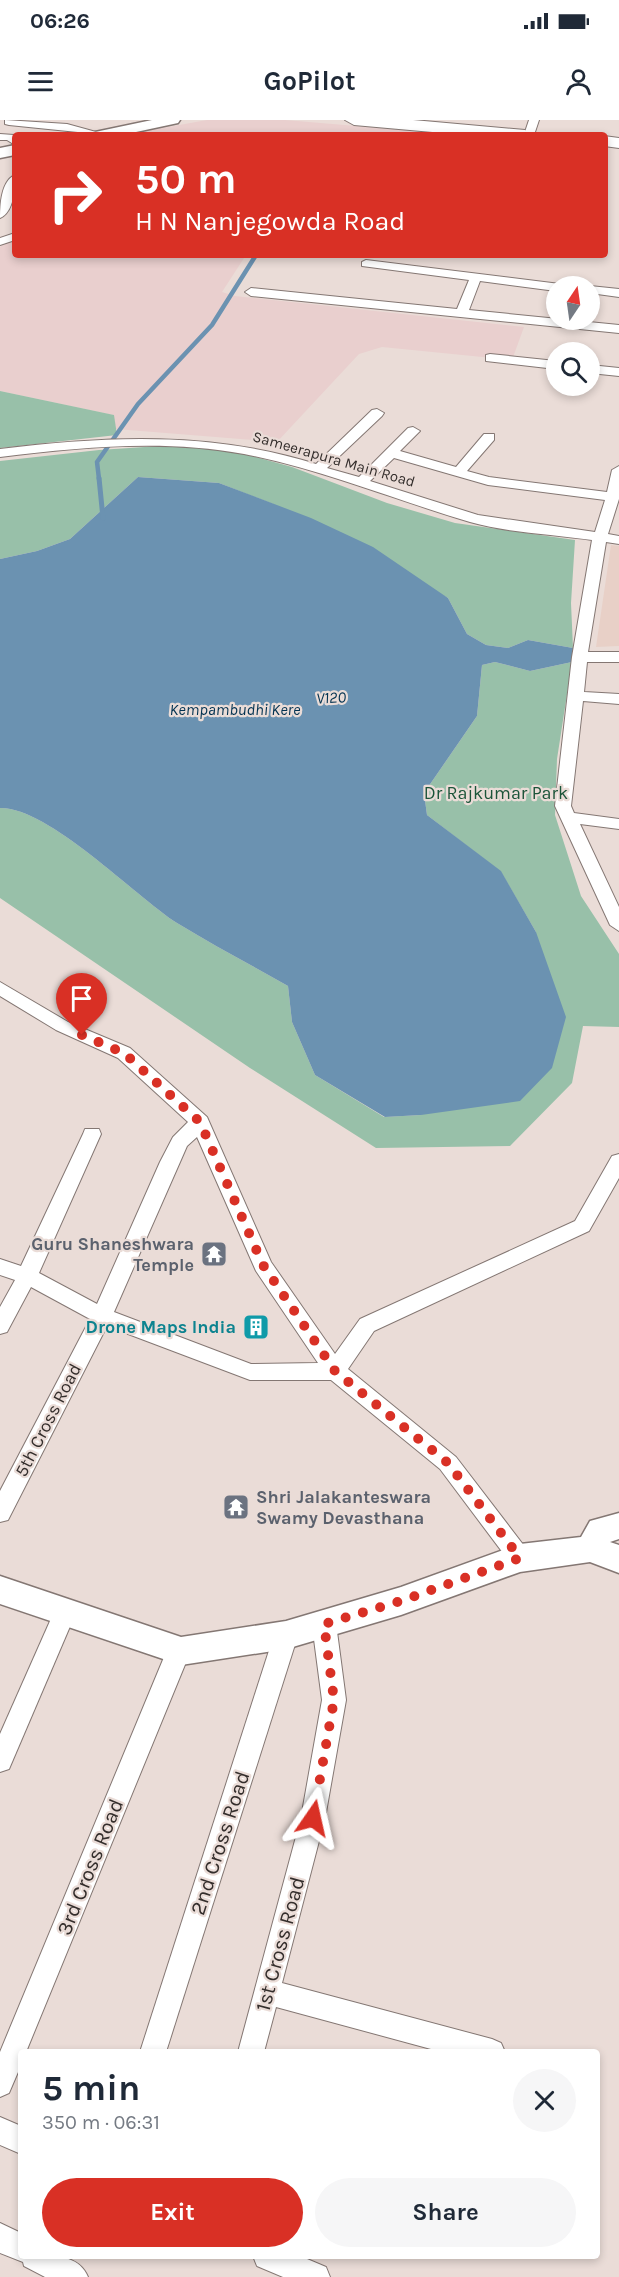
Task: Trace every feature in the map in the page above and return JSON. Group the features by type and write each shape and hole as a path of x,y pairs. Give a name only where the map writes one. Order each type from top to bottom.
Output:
{"main road":[{"path":"354,120 492,132"}],"street":[{"path":"115,132 173,120"},
{"path":"9,122 67,127 88,132"},
{"path":"0,153 10,142"},
{"path":"0,215 12,185"},
{"path":"366,264 546,286"},
{"path":"462,315 476,277"},
{"path":"600,291 619,293"},
{"path":"251,292 619,329"},
{"path":"490,358 546,364"},
{"path":"600,370 619,372"},
{"path":"318,469 377,413"},
{"path":"361,483 413,431"},
{"path":"458,473 489,437"},
{"name":"Sameerapura Main Road","path":"0,453 74,444 177,442 243,450 318,469 476,519 599,539 619,540"},
{"path":"391,453 488,482 612,497"},
{"path":"619,470 599,539 580,657 563,806 619,925"},
{"path":"580,657 619,657"},
{"path":"576,696 619,699"},
{"path":"568,817 619,824"},
{"path":"0,988 62,1026 124,1053 200,1122 263,1265 335,1371 448,1463 520,1558"},
{"name":"5th Cross Road","path":"0,1513 102,1316 180,1142 200,1122"},
{"path":"0,1326 27,1276 92,1134"},
{"path":"335,1371 367,1325 582,1227 619,1161"},
{"path":"0,1267 27,1276 102,1316 250,1372 335,1371"},
{"path":"590,1550 601,1530 619,1526"},
{"path":"0,1590 66,1610 179,1650 286,1635 401,1601 520,1558 590,1550 619,1559"},
{"path":"0,1761 66,1610"},
{"name":"1st Cross Road","path":"252,2049 313,1818 334,1700 324,1624"},
{"name":"2nd Cross Road","path":"154,2049 286,1635"},
{"name":"3rd Cross Road","path":"0,2084 179,1650"},
{"path":"267,1992 481,2049"},
{"path":"0,2130 18,2139"},
{"path":"0,2237 18,2247"},
{"path":"40,2259 74,2277"},
{"path":"274,2259 316,2277"}],"shaded area":[{"path":"207,120 285,120 427,132 141,132"},
{"path":"12,238 12,258 244,258 222,292 235,296 524,327 512,360 382,347 359,354 277,442 116,429 113,415 0,391 0,247"},
{"path":"611,545 619,546 619,646 596,647"}],"green space":[{"path":"0,391 114,415 117,435 0,448"},
{"path":"175,445 231,450 292,467 387,503 455,523 575,540 571,603 573,648 528,640 508,648 486,645 467,634 448,598 273,504 219,483 138,477 70,539 37,551 0,559 0,461 99,450"},
{"name":"Dr Rajkumar Park","path":"495,662 530,671 572,662 557,759 555,815 581,896 619,954 619,1027 583,1026 572,1083 510,1146 376,1148 250,1068 0,898 0,808 20,812 42,822 66,837 177,923 288,986 292,1022 315,1075 384,1117 421,1115 536,932 501,872 427,815 424,793 477,716 482,665"}],"water":[{"name":"Kempambudhi Kere","path":"138,477 219,483 311,518 373,547 448,598 467,634 486,645 508,648 528,640 573,648 572,662 530,671 495,662 482,665 477,716 424,793 427,815 501,871 536,932 566,1017 552,1068 520,1101 421,1115 385,1117 315,1075 292,1022 288,986 177,923 66,837 42,822 20,812 0,808 0,559 37,551 70,539"}],"waterway":[{"path":"99,479 97,462 138,404 212,325 254,258"},
{"path":"99,478 103,518"}],"place":[{"name":"Guru Shaneshwara Temple","path":"214,1254"},
{"name":"Drone Maps India","path":"256,1327"},
{"name":"Shri Jalakanteswara Swamy Devasthana","path":"236,1507"}],"route":[{"path":"82,1035 124,1053 200,1122 219,1159 263,1265 335,1371 448,1463 520,1558 401,1601 324,1624 334,1700 313,1818"}],"water label":[{"name":"V120","path":"331,697"}]}
